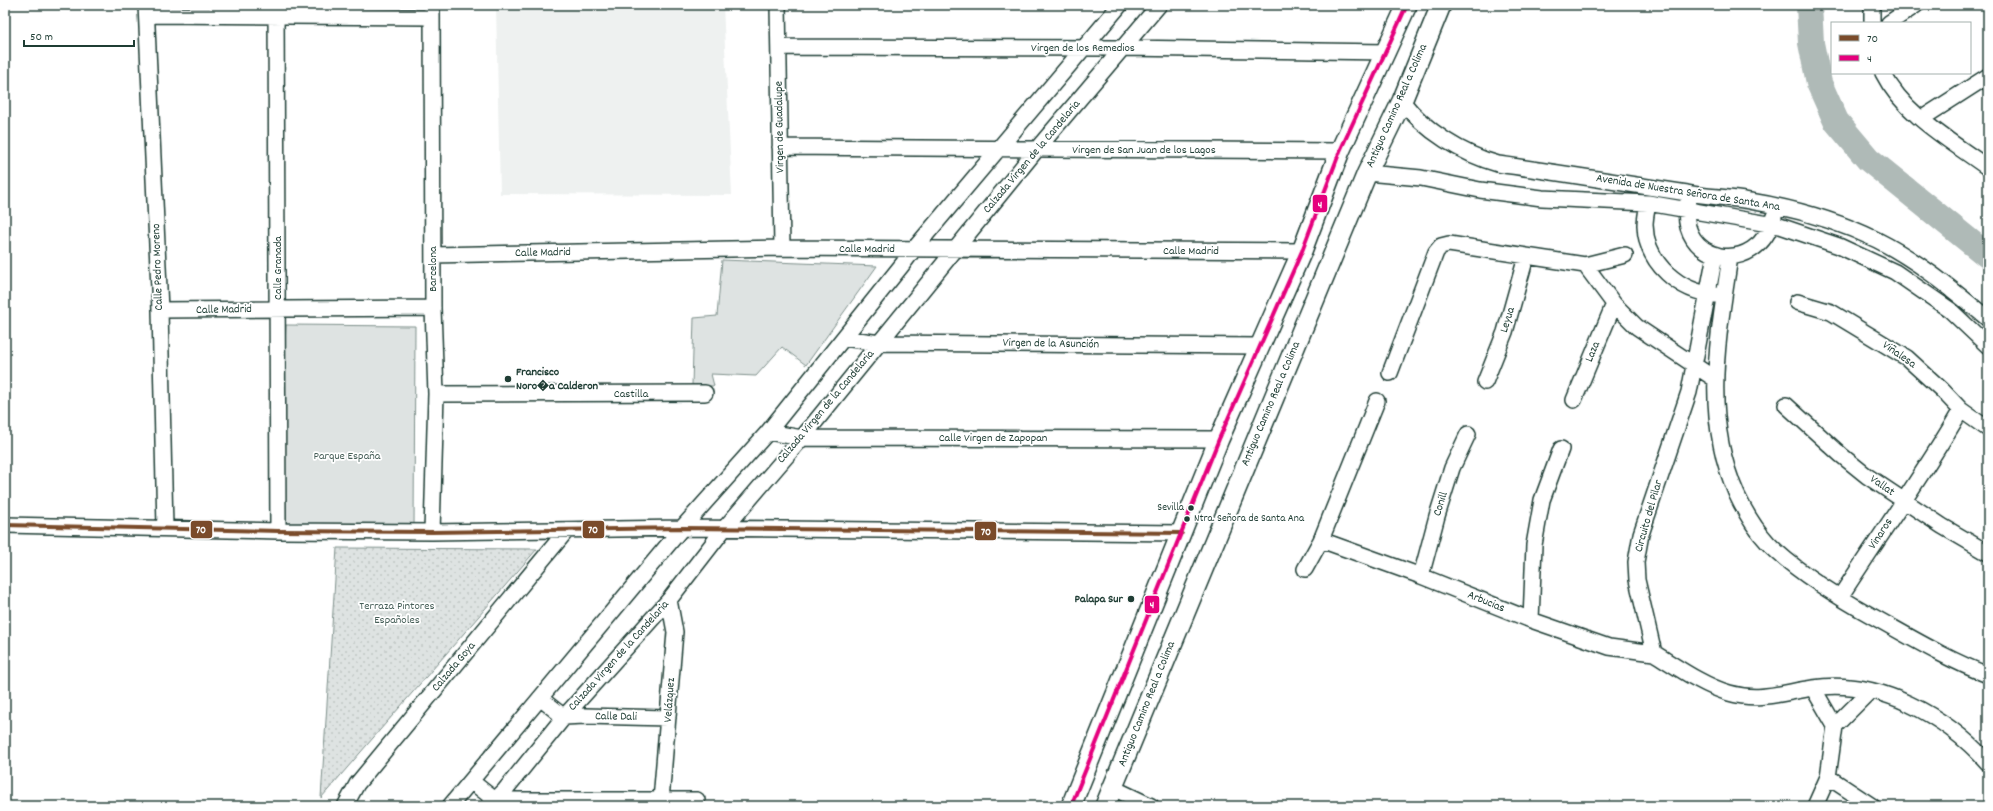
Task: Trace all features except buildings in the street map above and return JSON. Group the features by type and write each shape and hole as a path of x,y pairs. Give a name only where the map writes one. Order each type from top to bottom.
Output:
{"main road":[{"path":"1071,806 1219,439 1302,252 1340,151 1387,52 1407,5"},
{"name":"Antiguo Camino Real a Colima","path":"1105,806 1367,173 1402,101 1441,5"}],"street":[{"name":"Virgen de Guadalupe","path":"778,5 782,248"},
{"path":"450,806 682,528 768,432 914,249 1120,5"},
{"name":"Calzada Virgen de la Candelaria","path":"492,803 505,790 564,718 670,600 724,529 802,438 1038,149 1159,5"},
{"path":"1872,5 1872,22"},
{"path":"1890,22 1916,5"},
{"path":"146,10 432,11"},
{"name":"Calle Pedro Moreno","path":"146,10 160,310 165,528"},
{"name":"Calle Granada","path":"276,11 278,531"},
{"name":"Barcelona","path":"432,11 433,308 436,394 432,532"},
{"name":"Virgen de los Remedios","path":"779,47 1124,48 1387,52"},
{"path":"1883,74 1890,88 1921,119 1988,168"},
{"path":"1921,119 1988,76"},
{"name":"Avenida de Nuestra Señora de Santa Ana","path":"1402,101 1412,114 1427,127 1483,160 1498,164 1689,194 1750,201 1831,222 1877,240 1907,256 1955,291 1988,320"},
{"name":"Virgen de San Juan de los Lagos","path":"780,147 1340,151"},
{"name":"Avenida de Nuestra Señora de Santa Ana","path":"1367,173 1421,178 1508,195 1648,203 1685,211 1772,224 1839,246 1895,272 1950,310 1988,346"},
{"path":"1565,198 1567,174"},
{"path":"1689,194 1685,211 1687,226 1691,237 1701,248 1715,255 1730,257 1745,254 1758,246 1768,235 1776,207"},
{"path":"1648,203 1645,225 1649,244 1656,259 1667,274 1679,284 1693,290 1707,294 1724,296"},
{"path":"1390,373 1436,252 1441,246 1449,244 1586,265 1625,255"},
{"name":"Calle Madrid","path":"433,255 782,248 1302,252"},
{"name":"Circuito del Pilar","path":"1654,653 1638,591 1636,562 1641,534 1689,392 1715,255"},
{"name":"Leyua","path":"1485,382 1505,332 1526,257"},
{"path":"1730,257 1715,379 1717,420 1722,457 1734,489 1752,523 1768,543 1785,558 1840,597 1925,645 1988,675"},
{"path":"1586,265 1614,304 1637,327 1715,379"},
{"name":"Viñalesa","path":"1797,302 1831,312 1906,358 1942,390 1961,410 1988,429"},
{"name":"Laza","path":"1574,400 1614,304"},
{"name":"Calle Madrid","path":"160,310 433,308"},
{"name":"Virgen de la Asunción","path":"844,338 880,343 1259,346"},
{"name":"Castilla","path":"436,394 705,394"},
{"path":"1305,569 1321,540 1377,401"},
{"name":"Vallat","path":"1786,405 1841,455 1902,501 1988,553"},
{"name":"Vinaros","path":"1840,597 1902,501 1932,459 1961,410"},
{"name":"Calle Virgen de Zapopan","path":"768,432 802,438 1219,439"},
{"name":"Conill","path":"1421,576 1452,468 1468,434"},
{"path":"1530,620 1534,545 1542,500 1561,450"},
{"path":"5,525 278,531 432,532 682,528 1182,533"},
{"name":"Calzada Goya","path":"345,806 357,784 567,530"},
{"name":"Arbucias","path":"1321,540 1421,576 1530,620 1609,647 1654,653"},
{"name":"Velázquez","path":"661,800 675,632 670,600"},
{"path":"1654,653 1709,685 1730,693 1772,697 1813,688 1848,687 1870,691 1931,714 1951,728 1988,763"},
{"path":"1813,688 1835,726"},
{"path":"1815,806 1828,777 1835,726 1870,691"},
{"path":"540,698 564,718"},
{"name":"Calle Dali","path":"564,718 585,716 668,718"},
{"path":"1828,777 1872,806"},
{"path":"471,781 492,803 697,800"},
{"path":"1113,788 1151,806"}],"shaded area":[{"path":"496,5 723,5 732,195 500,194"}],"green space":[{"path":"722,260 877,266 806,365 782,347 756,376 711,374 714,386 692,385 694,318 717,316"},
{"name":"Parque España","path":"286,325 415,326 414,531 276,528"},
{"name":"Terraza Pintores Españoles","path":"337,548 537,549 321,798"}],"waterway":[{"path":"1809,5 1811,43 1819,83 1836,121 1868,159 1988,256"}],"transit line":[{"name":"4","path":"1071,806 1219,439 1302,251 1340,151 1407,5"},
{"name":"70","path":"5,525 278,531 432,532 682,528 1182,533"}],"place":[{"name":"Francisco Noro�a Calderon","path":"508,379"},
{"name":"Sevilla","path":"1191,508"},
{"name":"Ntra. Señora de Santa Ana","path":"1187,519"},
{"name":"Palapa Sur","path":"1131,599"}]}
